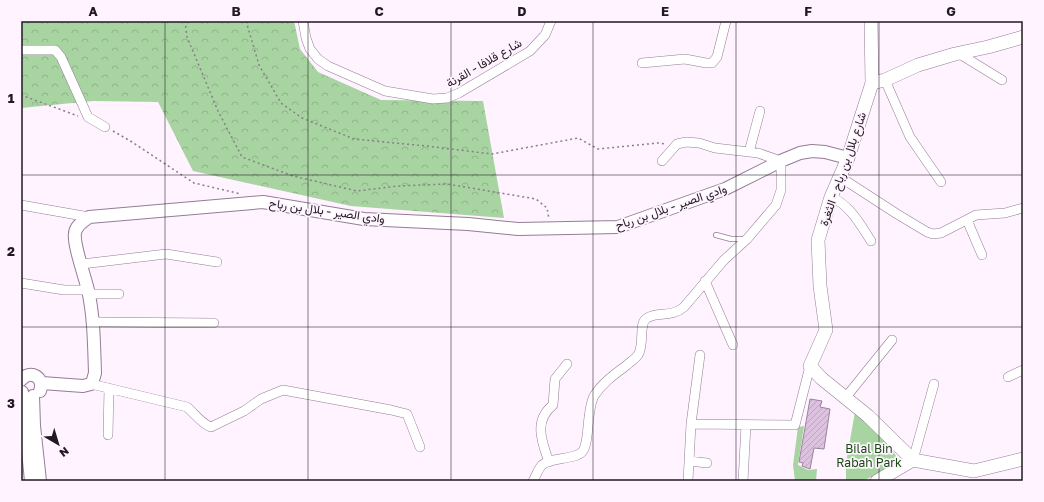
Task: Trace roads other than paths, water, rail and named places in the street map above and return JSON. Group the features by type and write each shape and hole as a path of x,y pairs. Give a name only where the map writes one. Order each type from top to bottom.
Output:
{"main road":[{"name":"شارع بلال بن رباح - الثغرة","path":"810,366 826,330 820,286 818,240 831,197 878,81 871,21"},
{"path":"878,81 918,65 1023,37"},
{"path":"810,366 821,378 868,416 913,460 974,471 1023,459"},
{"path":"876,481 913,460"}],"street":[{"name":"شارع قلافا - القرنة","path":"303,21 306,38 310,48 318,59 328,66 384,91 440,99 459,93 530,51 545,35 551,21"},
{"path":"642,63 685,59 706,63 712,62 716,57 726,21"},
{"path":"21,50 55,50 61,57 88,118 105,127"},
{"path":"958,54 1002,80"},
{"path":"878,81 910,137 941,182"},
{"path":"749,152 760,111"},
{"path":"533,481 542,465 577,455 584,449 589,412 593,399 605,383 637,356 642,343 642,326 644,320 650,317 671,314 680,310 724,260 748,239 779,201 781,190 780,161 758,153 715,148 692,142 680,143 676,145 662,161"},
{"name":"وادي الصير - بلال بن رباح","path":"89,217 263,202 364,219 468,224 518,229 618,227 725,189 780,161 800,153 812,151 825,152 848,158"},
{"path":"840,177 931,234 938,234 976,215 1005,213 1023,208"},
{"path":"831,197 839,201 852,213 871,241"},
{"path":"21,205 89,217"},
{"path":"89,217 77,227 75,233 93,322 95,373 94,380 91,384"},
{"path":"967,220 982,255"},
{"path":"82,264 166,254 217,262"},
{"path":"705,281 733,345"},
{"path":"21,282 64,290 119,294"},
{"path":"93,322 214,323"},
{"path":"846,397 892,340"},
{"path":"688,481 691,424 700,355"},
{"path":"549,462 540,432 541,420 548,409 553,406 555,379 568,364"},
{"path":"691,424 795,425 810,366"},
{"path":"1008,377 1023,370"},
{"path":"24,390 39,393 42,383 38,377 32,374 25,376 24,390 31,481"},
{"path":"42,383 83,386 91,384 187,408 200,418 205,425 211,427 244,411 260,399 283,390 407,414 420,446"},
{"path":"913,460 934,384"},
{"path":"108,435 109,388"},
{"path":"24,390 34,426 40,481"},
{"path":"743,481 746,425"},
{"path":"689,461 707,463"}],"lane":[{"path":"716,235 731,239 748,239"}],"park label":[{"name":"Bilal Bin Rabah Park","path":"869,456"}]}
